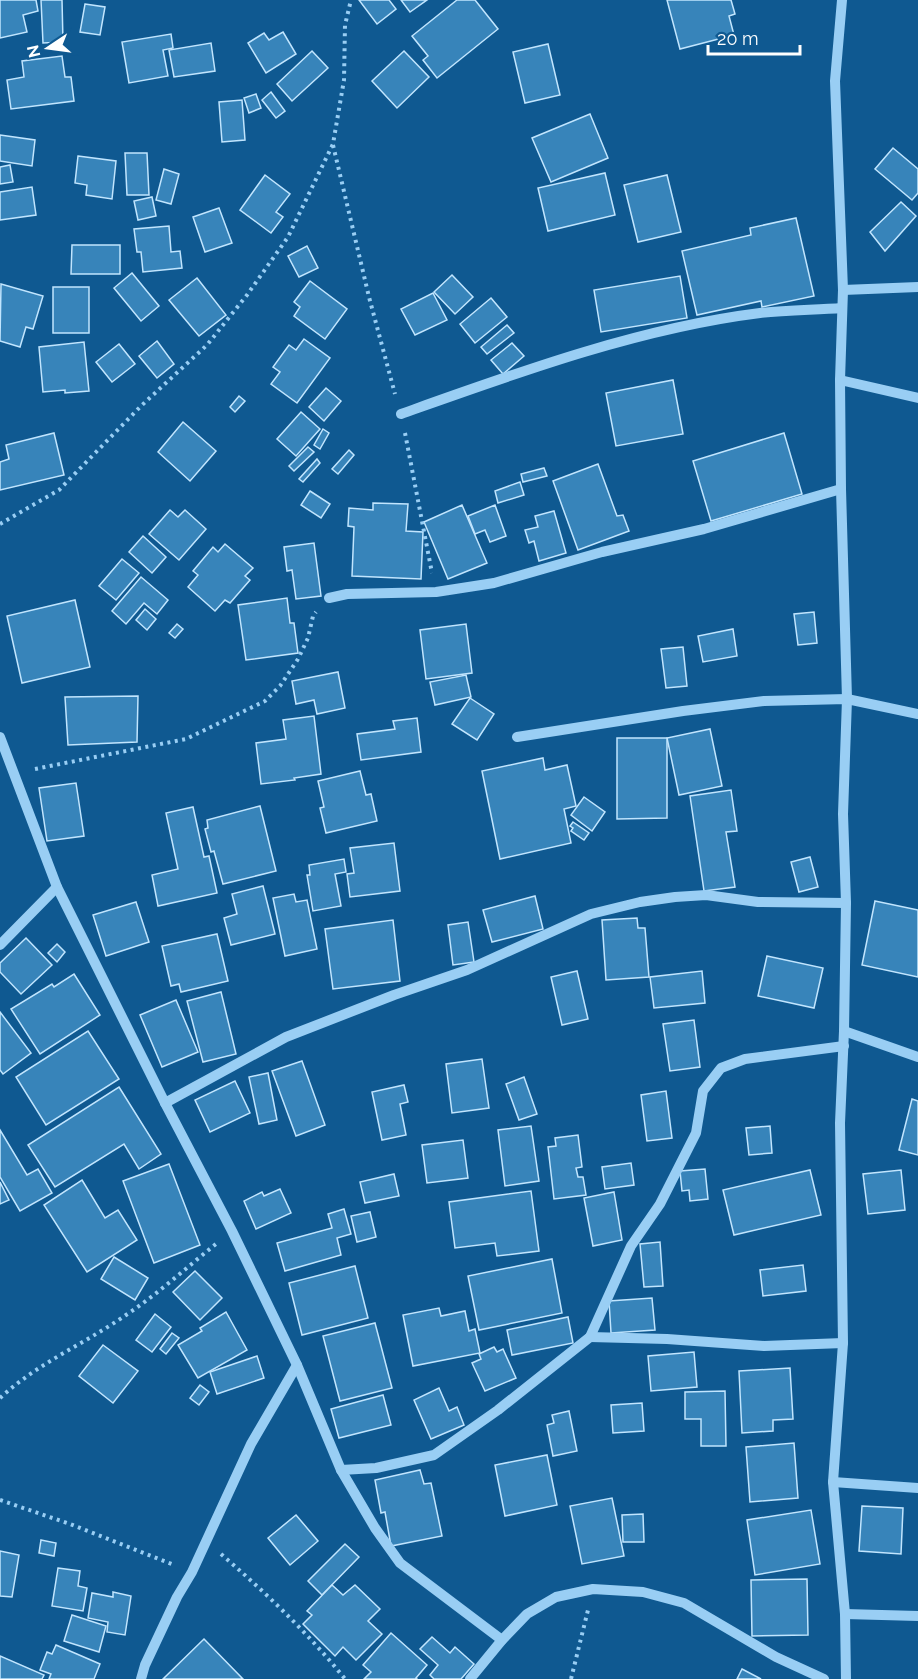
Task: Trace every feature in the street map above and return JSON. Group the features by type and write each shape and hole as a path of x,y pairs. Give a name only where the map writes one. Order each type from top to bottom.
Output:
{"street":[{"path":"842,0 835,81 843,290 840,380 846,699 843,814 846,903 844,1046 840,1123 843,1343 833,1482 845,1614 846,1679"},
{"path":"843,290 918,287"},
{"path":"401,414 534,367 679,327 761,313 842,308"},
{"path":"840,380 918,398"},
{"path":"329,598 347,594 436,592 494,583 602,552 704,529 841,489"},
{"path":"516,737 764,701 846,699 918,714"},
{"path":"0,737 57,887 232,1231 297,1365 341,1470 375,1528 400,1563 502,1641"},
{"path":"0,945 57,887"},
{"path":"165,1103 286,1037 394,994 467,970 591,914 640,902 675,897 705,896 758,902 846,903"},
{"path":"844,1031 918,1057"},
{"path":"341,1470 376,1468 435,1455 498,1410 590,1337 631,1246 660,1204 696,1133 703,1091 721,1068 745,1059 844,1046"},
{"path":"590,1337 667,1339 764,1346 843,1343"},
{"path":"141,1679 145,1665 177,1597 192,1572 251,1444 297,1365"},
{"path":"833,1482 918,1488"},
{"path":"470,1679 527,1614 556,1597 593,1589 643,1592 684,1603 776,1657 824,1679"},
{"path":"845,1614 918,1616"}],"path":[{"path":"0,524 59,490 141,406 207,345 247,295 288,237 333,144 344,80 345,25 351,0"},
{"path":"333,144 369,297 401,414 436,592"},
{"path":"13,773 186,739 265,701 280,686 298,659 308,638 313,616 329,598"},
{"path":"0,1398 60,1353 127,1315 232,1231"},
{"path":"0,1500 70,1524 192,1572"},
{"path":"206,1541 262,1589 322,1650 345,1679"},
{"path":"571,1679 593,1589"}],"building":[{"path":"0,0 36,0 38,11 23,15 27,32 0,38"},
{"path":"41,0 62,0 63,42 43,43"},
{"path":"359,0 389,0 396,9 377,24"},
{"path":"401,0 427,0 410,12"},
{"path":"457,0 475,0 498,29 437,78 423,60 428,56 412,36"},
{"path":"667,0 731,0 735,14 729,16 734,35 680,49"},
{"path":"85,4 105,7 100,35 80,32"},
{"path":"283,32 296,54 266,73 248,43 264,33 269,40"},
{"path":"171,34 173,48 163,50 168,76 129,83 122,42"},
{"path":"211,43 215,71 174,77 169,50"},
{"path":"548,44 560,95 525,103 513,52"},
{"path":"312,51 328,68 292,101 277,84"},
{"path":"404,51 429,77 397,108 372,81"},
{"path":"62,56 65,77 71,77 74,101 11,109 7,80 24,77 22,61"},
{"path":"271,92 285,111 276,118 262,100"},
{"path":"256,94 261,108 249,113 244,98"},
{"path":"242,100 245,140 222,142 219,102"},
{"path":"590,114 608,158 551,182 532,138"},
{"path":"0,135 35,140 32,166 0,161"},
{"path":"893,148 918,169 918,193 912,200 875,169"},
{"path":"125,153 147,153 149,195 127,195"},
{"path":"78,156 116,161 112,199 86,195 87,185 75,183"},
{"path":"10,165 13,182 0,184 0,167"},
{"path":"164,169 179,174 171,204 156,200"},
{"path":"605,173 615,215 548,231 538,188"},
{"path":"265,175 290,194 276,212 283,217 271,233 240,210"},
{"path":"667,175 681,232 638,242 624,185"},
{"path":"32,187 36,215 0,220 0,192"},
{"path":"152,197 156,216 138,220 134,201"},
{"path":"901,202 916,216 885,251 870,232"},
{"path":"219,208 232,243 205,252 193,217"},
{"path":"796,218 814,296 762,307 761,301 697,315 682,251 751,235 750,228"},
{"path":"169,226 171,252 180,251 182,268 143,272 141,252 137,252 134,229"},
{"path":"72,245 120,245 120,274 71,274"},
{"path":"307,246 318,268 299,277 288,256"},
{"path":"132,273 159,306 141,321 114,288"},
{"path":"452,275 473,297 455,314 434,292"},
{"path":"680,276 687,318 601,332 594,290"},
{"path":"197,278 226,315 199,336 169,300"},
{"path":"310,281 347,309 325,339 294,316 300,307 294,302"},
{"path":"1,284 43,296 33,329 26,327 20,347 0,341"},
{"path":"53,287 89,287 89,333 53,333"},
{"path":"433,293 447,320 415,335 401,309"},
{"path":"491,298 507,317 475,343 460,324"},
{"path":"507,325 514,333 487,354 481,347"},
{"path":"304,339 330,358 297,403 271,384 280,372 273,367 289,345 296,350"},
{"path":"157,341 174,364 157,378 139,356"},
{"path":"84,342 89,391 43,392 39,347"},
{"path":"512,343 524,356 503,374 491,360"},
{"path":"119,344 135,364 112,382 96,362"},
{"path":"673,380 683,434 616,446 606,393"},
{"path":"326,388 341,401 324,421 309,407"},
{"path":"239,396 245,401 235,412 230,407"},
{"path":"301,412 320,429 296,456 277,439"},
{"path":"183,422 216,451 190,481 158,452"},
{"path":"323,429 329,433 320,449 314,445"},
{"path":"54,433 64,475 0,490 0,462 9,459 6,445"},
{"path":"784,433 802,494 711,521 693,461"},
{"path":"308,447 314,452 294,471 289,466"},
{"path":"349,450 354,455 338,474 332,469"},
{"path":"317,459 320,463 303,482 299,479"},
{"path":"598,464 617,516 623,515 629,531 578,550 553,481"},
{"path":"544,468 547,476 523,482 521,474"},
{"path":"520,482 524,495 498,503 495,491"},
{"path":"310,491 330,504 321,518 301,505"},
{"path":"373,503 408,504 406,531 423,532 421,579 352,576 354,527 348,526 349,508 373,510"},
{"path":"462,505 487,563 448,579 424,522"},
{"path":"495,505 506,536 490,542 485,530 475,534 468,516"},
{"path":"170,510 178,517 185,510 206,529 179,560 149,534"},
{"path":"554,511 566,553 539,561 534,541 529,543 525,530 538,527 535,516"},
{"path":"143,536 166,557 152,573 129,552"},
{"path":"314,543 321,596 296,599 292,570 287,571 284,547"},
{"path":"225,544 253,568 245,576 250,580 230,603 225,600 215,611 188,587 198,575 193,571 213,547 218,552"},
{"path":"122,559 139,573 116,600 99,586"},
{"path":"141,577 168,600 157,614 144,603 126,624 112,611"},
{"path":"287,598 290,623 294,623 298,653 246,660 238,605"},
{"path":"75,600 90,667 22,683 7,616"},
{"path":"145,609 156,619 147,630 136,620"},
{"path":"814,612 817,643 798,645 794,614"},
{"path":"177,624 183,629 175,638 169,633"},
{"path":"466,624 472,673 426,679 420,630"},
{"path":"733,629 737,656 703,662 698,636"},
{"path":"683,647 687,686 666,688 661,649"},
{"path":"338,672 345,708 317,714 314,700 296,704 292,681"},
{"path":"466,675 471,697 435,705 430,682"},
{"path":"138,696 137,742 68,745 65,697"},
{"path":"470,698 494,714 477,740 452,724"},
{"path":"314,716 321,774 261,784 256,743 286,739 283,720"},
{"path":"417,718 421,752 361,760 357,734 395,729 393,721"},
{"path":"710,729 722,786 679,795 667,738"},
{"path":"617,738 667,738 667,818 617,819"},
{"path":"543,758 545,770 567,765 576,806 564,809 571,843 500,859 482,771"},
{"path":"360,771 366,795 371,794 377,821 326,833 320,808 324,807 318,781"},
{"path":"76,783 84,836 47,841 39,788"},
{"path":"731,790 737,831 726,832 735,887 704,891 690,796"},
{"path":"584,797 605,812 592,831 571,815"},
{"path":"260,806 276,871 223,884 205,829 208,828 207,820"},
{"path":"193,807 204,857 209,856 217,893 158,906 152,875 178,869 166,813"},
{"path":"573,822 589,833 584,840 571,831 573,828 570,826"},
{"path":"394,843 400,891 350,897 347,874 354,873 350,848"},
{"path":"810,857 818,887 799,892 791,862"},
{"path":"344,859 346,872 335,874 341,906 313,911 307,875 310,875 309,865"},
{"path":"263,886 275,934 231,945 224,918 237,914 232,894"},
{"path":"294,894 296,902 307,900 317,949 285,956 273,898"},
{"path":"535,896 543,929 492,942 483,910"},
{"path":"875,901 918,910 918,977 862,965"},
{"path":"136,902 149,942 106,956 93,915"},
{"path":"637,918 638,928 645,928 649,977 606,980 602,920"},
{"path":"393,920 400,981 333,989 325,929"},
{"path":"468,922 474,962 453,965 448,925"},
{"path":"217,934 228,981 181,992 179,984 171,986 162,946"},
{"path":"26,938 52,965 21,994 0,972 0,963"},
{"path":"57,944 65,952 57,962 48,953"},
{"path":"767,956 823,968 814,1008 758,996"},
{"path":"577,971 588,1019 562,1025 551,977"},
{"path":"702,971 705,1003 654,1008 650,977"},
{"path":"74,974 100,1015 40,1054 11,1009 52,984 54,987"},
{"path":"221,992 236,1054 203,1062 187,1001"},
{"path":"176,1000 198,1052 162,1067 140,1015"},
{"path":"0,1012 31,1053 3,1074 0,1070"},
{"path":"694,1020 700,1067 670,1071 663,1024"},
{"path":"88,1031 119,1079 46,1125 16,1077"},
{"path":"482,1059 489,1108 452,1113 446,1064"},
{"path":"302,1061 325,1125 296,1136 272,1071"},
{"path":"268,1073 277,1120 259,1124 249,1077"},
{"path":"524,1077 537,1114 519,1120 506,1084"},
{"path":"235,1081 250,1113 210,1132 195,1100"},
{"path":"404,1085 408,1102 400,1104 406,1135 382,1140 372,1092"},
{"path":"119,1087 161,1154 139,1169 124,1144 55,1187 28,1145"},
{"path":"666,1091 672,1138 647,1141 641,1095"},
{"path":"912,1099 918,1101 918,1155 899,1150"},
{"path":"531,1126 539,1181 505,1186 498,1130"},
{"path":"770,1126 772,1153 749,1155 746,1128"},
{"path":"0,1130 27,1175 38,1169 52,1193 20,1211 0,1177"},
{"path":"578,1135 582,1167 576,1168 578,1177 583,1177 586,1195 554,1199 548,1147 556,1146 555,1138"},
{"path":"463,1140 468,1178 427,1183 422,1145"},
{"path":"631,1163 634,1185 605,1189 602,1167"},
{"path":"169,1164 200,1245 154,1263 123,1181"},
{"path":"705,1169 708,1199 690,1201 689,1190 682,1191 680,1171"},
{"path":"810,1170 821,1215 734,1235 723,1190"},
{"path":"901,1170 905,1210 868,1214 863,1174"},
{"path":"394,1174 399,1196 365,1203 360,1182"},
{"path":"82,1180 105,1218 118,1210 137,1240 87,1272 44,1205"},
{"path":"0,1182 9,1200 0,1204"},
{"path":"280,1189 291,1213 256,1229 244,1201 262,1192 264,1196"},
{"path":"531,1191 539,1251 497,1256 495,1243 455,1248 449,1202"},
{"path":"614,1192 622,1240 593,1246 584,1198"},
{"path":"344,1209 351,1234 337,1238 341,1255 285,1271 277,1243 332,1228 328,1214"},
{"path":"370,1212 376,1237 357,1242 351,1216"},
{"path":"660,1242 663,1286 644,1287 640,1244"},
{"path":"114,1257 148,1278 135,1300 101,1279"},
{"path":"552,1259 562,1313 479,1330 468,1276"},
{"path":"803,1265 806,1291 763,1296 760,1270"},
{"path":"355,1266 368,1318 302,1335 289,1283"},
{"path":"195,1271 222,1298 200,1320 173,1292"},
{"path":"652,1298 655,1330 611,1333 609,1301"},
{"path":"439,1308 441,1316 465,1311 469,1331 475,1329 480,1353 413,1366 403,1315"},
{"path":"226,1312 247,1350 198,1378 178,1345 202,1331 200,1328"},
{"path":"155,1314 171,1327 152,1352 136,1340"},
{"path":"568,1317 573,1343 512,1355 507,1330"},
{"path":"375,1323 392,1388 340,1401 323,1336"},
{"path":"172,1333 179,1338 166,1354 160,1349"},
{"path":"103,1345 138,1371 113,1403 79,1376"},
{"path":"494,1347 497,1352 503,1349 516,1378 485,1391 472,1363 481,1359 479,1354"},
{"path":"694,1352 697,1387 651,1391 648,1356"},
{"path":"257,1356 264,1378 217,1394 210,1372"},
{"path":"790,1368 793,1419 773,1420 773,1431 742,1433 739,1371"},
{"path":"200,1385 209,1392 199,1405 190,1398"},
{"path":"439,1388 449,1411 457,1407 464,1425 431,1439 414,1400"},
{"path":"725,1391 726,1446 701,1446 701,1419 685,1419 685,1392"},
{"path":"383,1395 391,1425 339,1438 331,1409"},
{"path":"642,1403 644,1431 613,1433 611,1405"},
{"path":"569,1411 577,1451 553,1456 547,1425 554,1423 552,1415"},
{"path":"794,1443 798,1498 750,1502 746,1447"},
{"path":"547,1455 557,1505 505,1516 495,1465"},
{"path":"420,1470 424,1484 431,1483 442,1536 391,1546 385,1512 381,1513 375,1480"},
{"path":"612,1498 624,1556 582,1564 570,1506"},
{"path":"862,1506 903,1508 901,1554 859,1551"},
{"path":"811,1510 820,1564 755,1575 747,1520"},
{"path":"643,1514 644,1542 623,1542 622,1515"},
{"path":"296,1515 318,1541 290,1565 268,1538"},
{"path":"41,1540 56,1543 54,1556 39,1553"},
{"path":"345,1544 359,1557 322,1595 308,1581"},
{"path":"0,1551 19,1555 12,1597 0,1596"},
{"path":"58,1568 80,1571 78,1586 87,1588 83,1611 52,1606"},
{"path":"807,1579 808,1635 752,1636 751,1580"},
{"path":"332,1585 343,1595 355,1585 380,1609 368,1621 382,1634 356,1660 343,1647 335,1656 303,1624 312,1615 307,1611"},
{"path":"113,1592 131,1596 125,1635 107,1632 108,1622 88,1618 92,1593 113,1597"},
{"path":"72,1615 106,1626 99,1652 64,1641"},
{"path":"391,1633 427,1665 417,1679 364,1679 371,1672 363,1665"},
{"path":"432,1637 450,1653 455,1647 474,1664 461,1679 434,1679 430,1675 438,1665 420,1649"},
{"path":"204,1639 243,1679 163,1679"},
{"path":"56,1645 100,1664 94,1679 49,1679 51,1674 40,1670 47,1652 52,1654"},
{"path":"0,1656 44,1675 42,1679 0,1679"},
{"path":"742,1669 761,1679 737,1679"}]}
